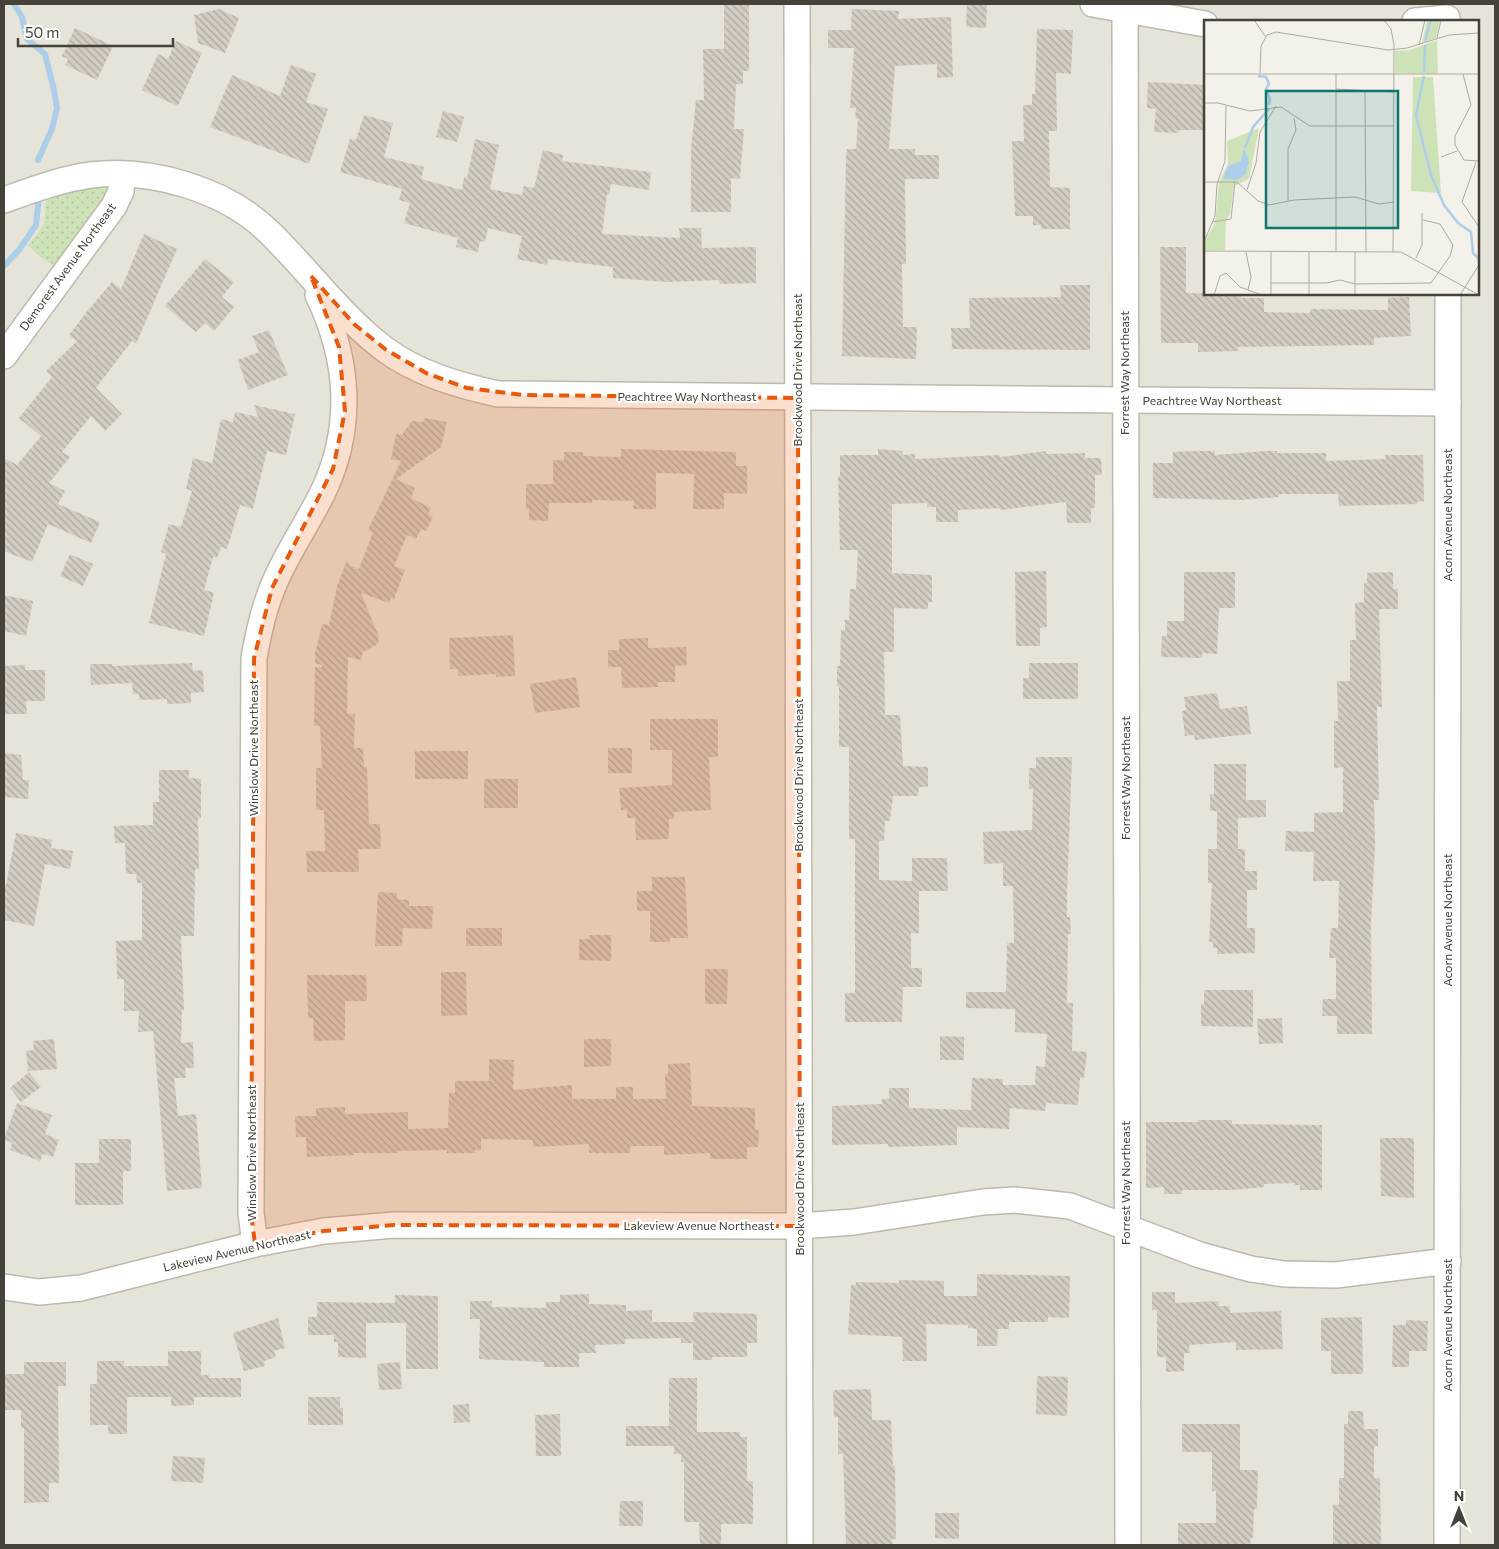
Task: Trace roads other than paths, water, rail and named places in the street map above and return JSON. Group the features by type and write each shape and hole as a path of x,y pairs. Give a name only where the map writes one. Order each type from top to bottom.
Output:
{"street":[{"name":"Brookwood Drive Northeast","path":"797,4 800,1545"},
{"path":"1093,4 1204,24"},
{"name":"Forrest Way Northeast","path":"1125,11 1128,1545"},
{"path":"1420,20 1447,14"},
{"name":"Peachtree Way Northeast","path":"4,200 65,180 122,174 175,181 226,201 268,231 354,324 385,349 426,373 468,388 498,394 1448,403"},
{"name":"Demorest Avenue Northeast","path":"4,356 114,206 120,191 122,174"},
{"name":"Winslow Drive Northeast","path":"255,1244 251,1213 254,658 261,622 272,588 333,469 342,438 345,410 344,378 339,348 330,320 311,276"},
{"name":"Acorn Avenue Northeast","path":"1447,1545 1448,295"},
{"name":"Lakeview Avenue Northeast","path":"4,1287 38,1292 81,1288 255,1244 324,1231 394,1225 800,1226 854,1222 983,1202 1015,1200 1070,1206 1200,1255 1251,1269 1284,1274 1336,1275 1448,1261"}],"waterway":[{"path":"14,4 22,17 27,39 45,54 57,108 52,129 38,160"},
{"path":"4,266 19,250 36,225 39,196"}]}
